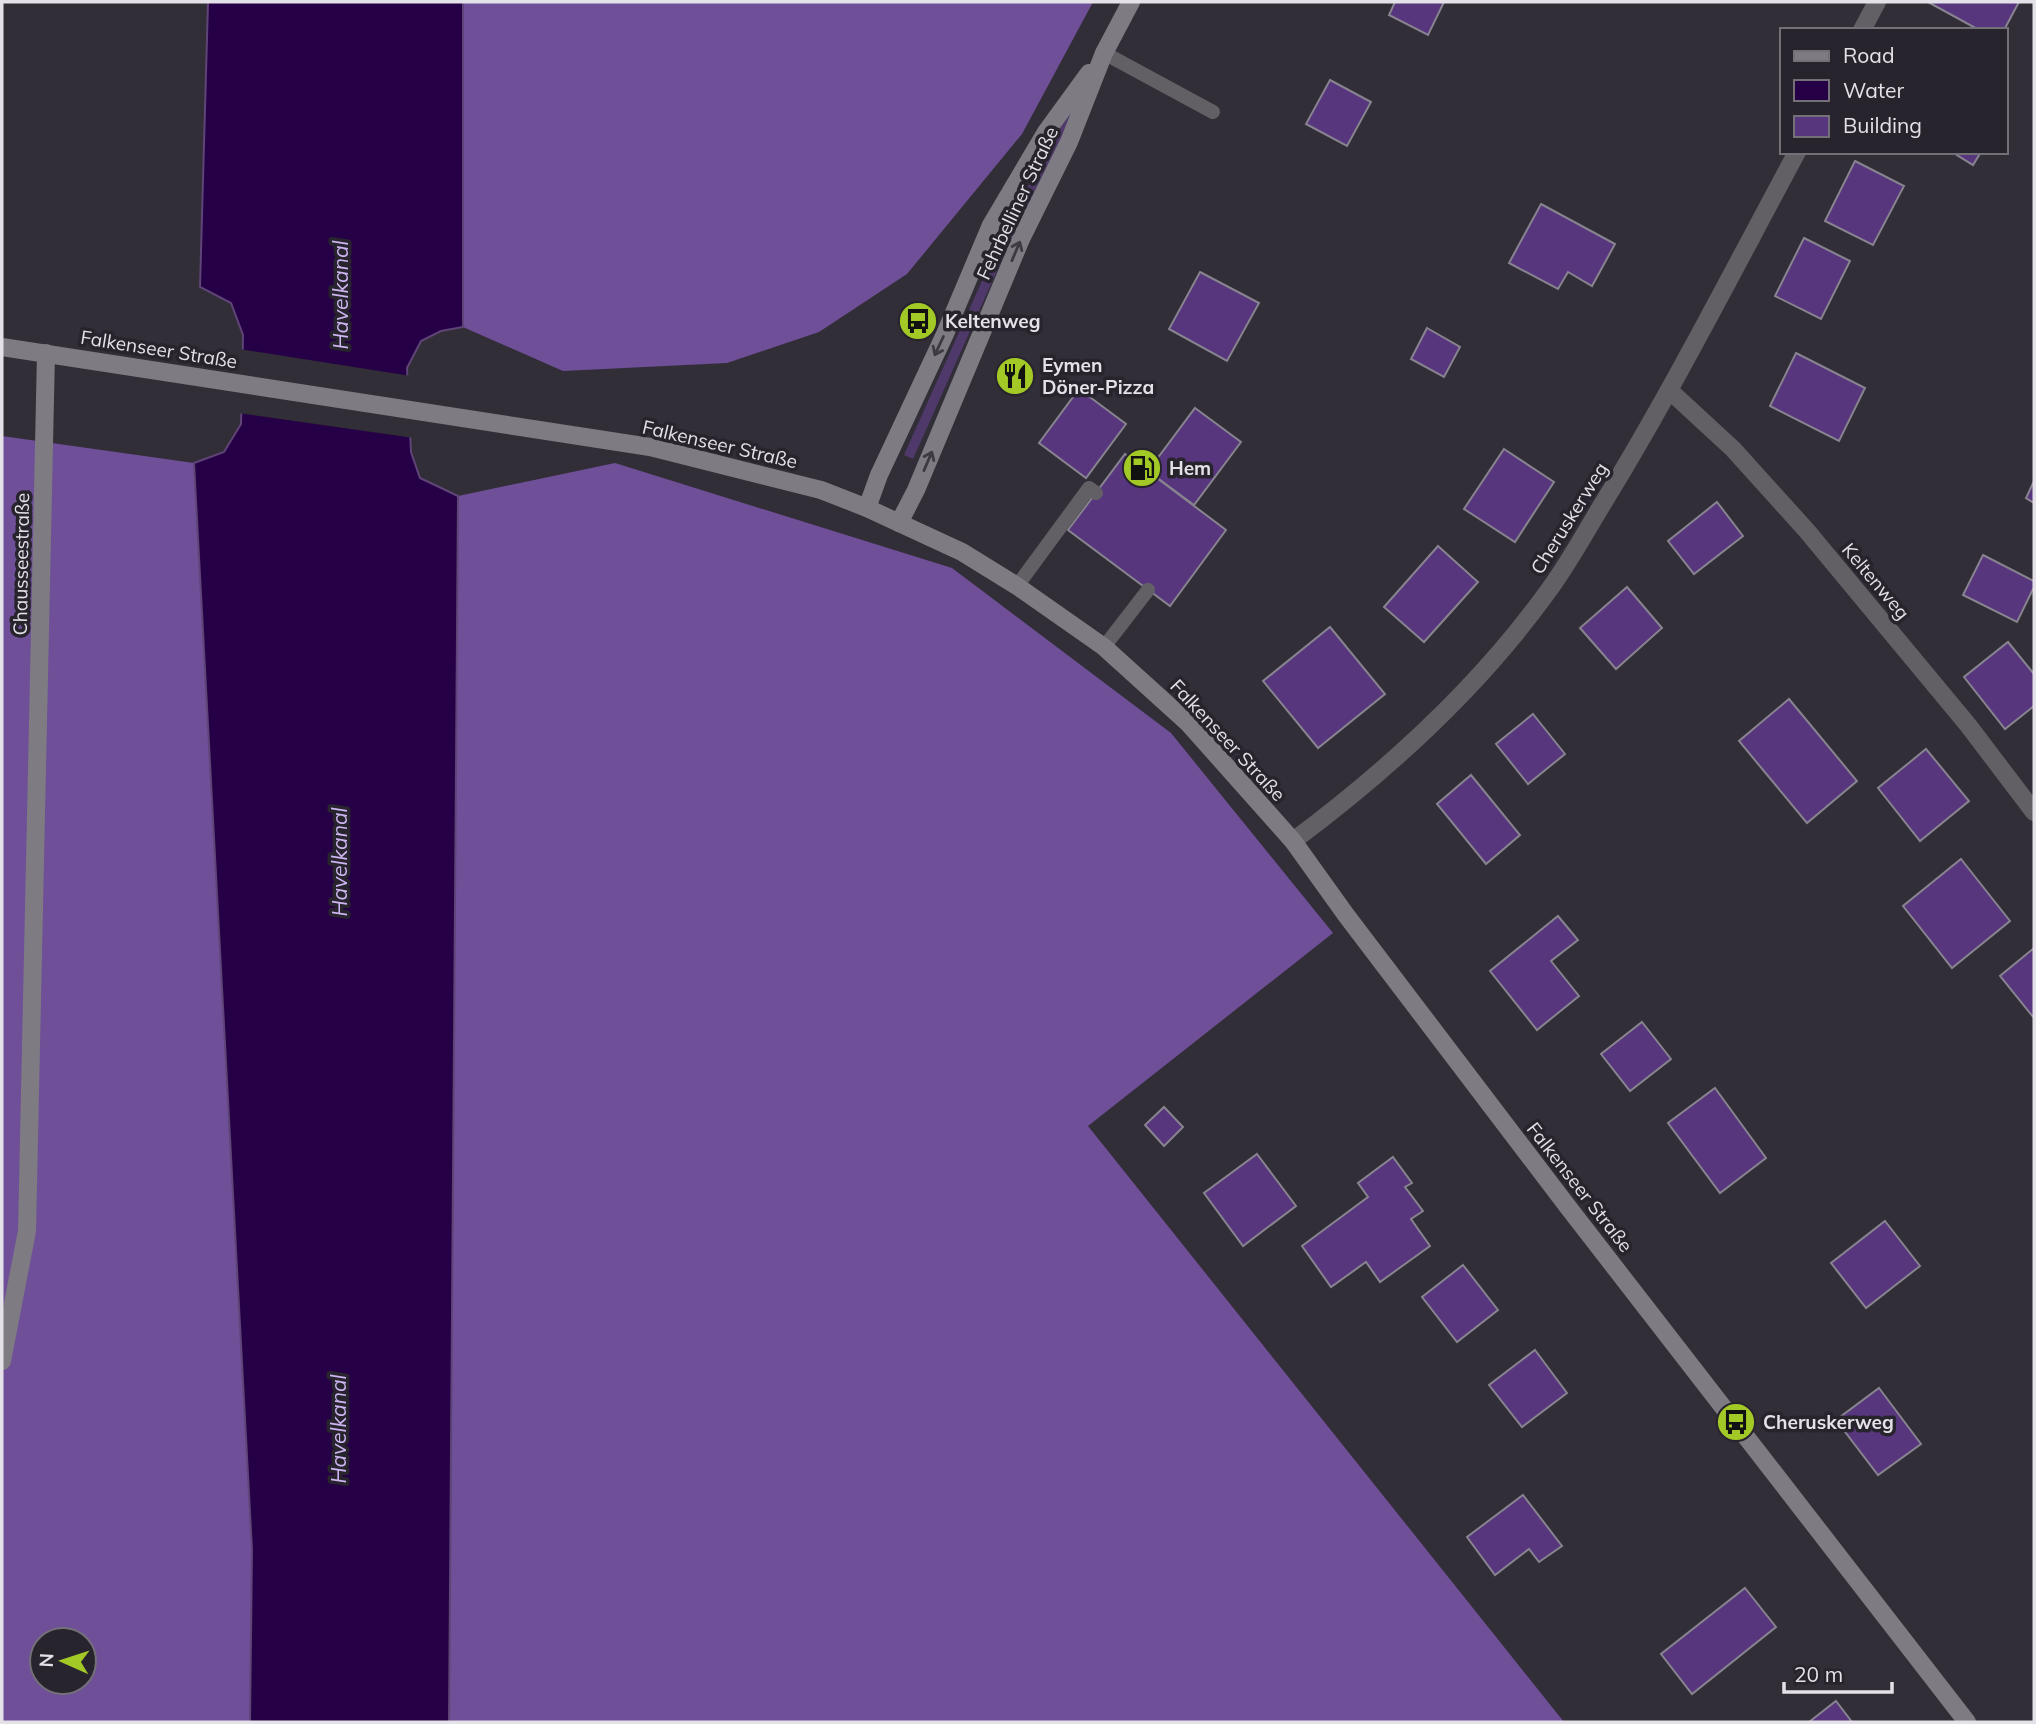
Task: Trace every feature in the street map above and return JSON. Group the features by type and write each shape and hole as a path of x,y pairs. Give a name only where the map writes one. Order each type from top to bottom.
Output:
{"main road":[{"name":"Fehrbelliner Straße","path":"899,523 916,491 1021,240 1069,142 1104,53 1131,2"},
{"name":"Fehrbelliner Straße","path":"867,508 879,475 945,334 991,225 1046,132 1104,53"},
{"name":"Falkenseer Straße","path":"2,347 650,447 821,490 962,552 1017,586 1104,647 1188,723 1293,841 1568,1207 1967,1722"},
{"name":"Chausseestraße","path":"2,1362 27,1231 46,353"}],"street":[{"path":"1863,28 1877,2"},
{"name":"Cheruskerweg","path":"1293,841 1419,737 1487,667 1547,593 1670,390 1796,154"},
{"name":"Keltenweg","path":"1670,390 1732,449 1807,531 1968,725 2034,812"}],"lane":[{"path":"1104,53 1213,112"},
{"path":"1017,586 1089,488 1096,493"},
{"path":"1104,647 1148,590"}],"shaded area":[{"path":"463,2 1093,2 1022,134 907,274 819,332 727,363 563,371 463,327"},
{"path":"1075,105 1076,109 1017,226 913,459 904,455 1007,225 1057,132"},
{"path":"2,436 194,463 252,1550 250,1722 2,1722"},
{"path":"615,463 952,568 1171,733 1333,933 1088,1126 1564,1722 449,1722 458,496"}],"water":[{"name":"Havelkanal","path":"208,2 463,2 463,327 441,331 421,341 407,368 411,452 420,478 458,496 449,1722 250,1722 252,1550 194,463 224,452 241,424 243,335 231,303 200,287"}],"pier":[{"path":"239,349 411,376 414,438 238,413"}],"building":[{"path":"1395,2 1444,2 1428,35 1389,15"},
{"path":"1928,2 2019,2 2005,28 1975,28"},
{"path":"1330,80 1371,102 1347,146 1306,124"},
{"path":"1955,154 1980,154 1973,165"},
{"path":"1855,161 1904,186 1873,245 1825,221"},
{"path":"1541,204 1615,244 1592,286 1568,272 1558,289 1509,263"},
{"path":"1804,238 1850,261 1821,319 1775,296"},
{"path":"1200,272 1259,303 1227,361 1169,329"},
{"path":"1427,328 1460,347 1444,377 1411,359"},
{"path":"1796,353 1865,388 1839,441 1770,406"},
{"path":"1079,389 1126,424 1086,478 1039,443"},
{"path":"1195,408 1241,442 1194,505 1148,471"},
{"path":"1504,449 1554,482 1515,542 1464,509"},
{"path":"1125,454 1226,530 1170,606 1068,530"},
{"path":"2034,481 2034,503 2026,498"},
{"path":"1717,502 1743,536 1694,574 1668,541"},
{"path":"1438,546 1478,582 1424,642 1384,607"},
{"path":"1983,555 2034,581 2034,587 2017,622 1963,595"},
{"path":"1627,587 1662,628 1616,669 1580,628"},
{"path":"1330,627 1385,694 1318,748 1263,681"},
{"path":"2008,642 2034,674 2034,706 2005,729 1964,677"},
{"path":"1789,699 1857,781 1807,823 1739,741"},
{"path":"1533,714 1565,754 1528,784 1496,744"},
{"path":"1926,749 1969,801 1920,841 1878,788"},
{"path":"1471,775 1520,835 1486,864 1437,804"},
{"path":"1961,859 2010,921 1952,968 1903,906"},
{"path":"1558,916 1578,940 1551,961 1579,996 1537,1030 1490,971"},
{"path":"2034,948 2034,1018 2000,976"},
{"path":"1642,1022 1671,1059 1630,1091 1601,1054"},
{"path":"1715,1088 1766,1158 1720,1193 1668,1123"},
{"path":"1164,1107 1183,1127 1164,1146 1145,1125"},
{"path":"1257,1154 1296,1206 1243,1246 1204,1193"},
{"path":"1393,1157 1412,1183 1405,1187 1423,1211 1411,1219 1430,1246 1380,1282 1366,1262 1331,1287 1302,1246 1368,1197 1358,1183"},
{"path":"1885,1221 1920,1266 1866,1308 1831,1263"},
{"path":"1463,1265 1498,1310 1457,1342 1422,1297"},
{"path":"1535,1350 1567,1393 1522,1427 1489,1385"},
{"path":"1879,1388 1921,1444 1878,1475 1836,1420"},
{"path":"1523,1495 1562,1546 1539,1562 1529,1549 1495,1575 1467,1537"},
{"path":"1745,1588 1776,1627 1692,1694 1661,1654"},
{"path":"1836,1701 1852,1722 1809,1722"}],"place":[{"name":"Keltenweg","path":"918,321"},
{"name":"Eymen Döner-Pizza","path":"1015,376"},
{"name":"Hem","path":"1142,468"},
{"name":"Cheruskerweg","path":"1736,1422"}]}
